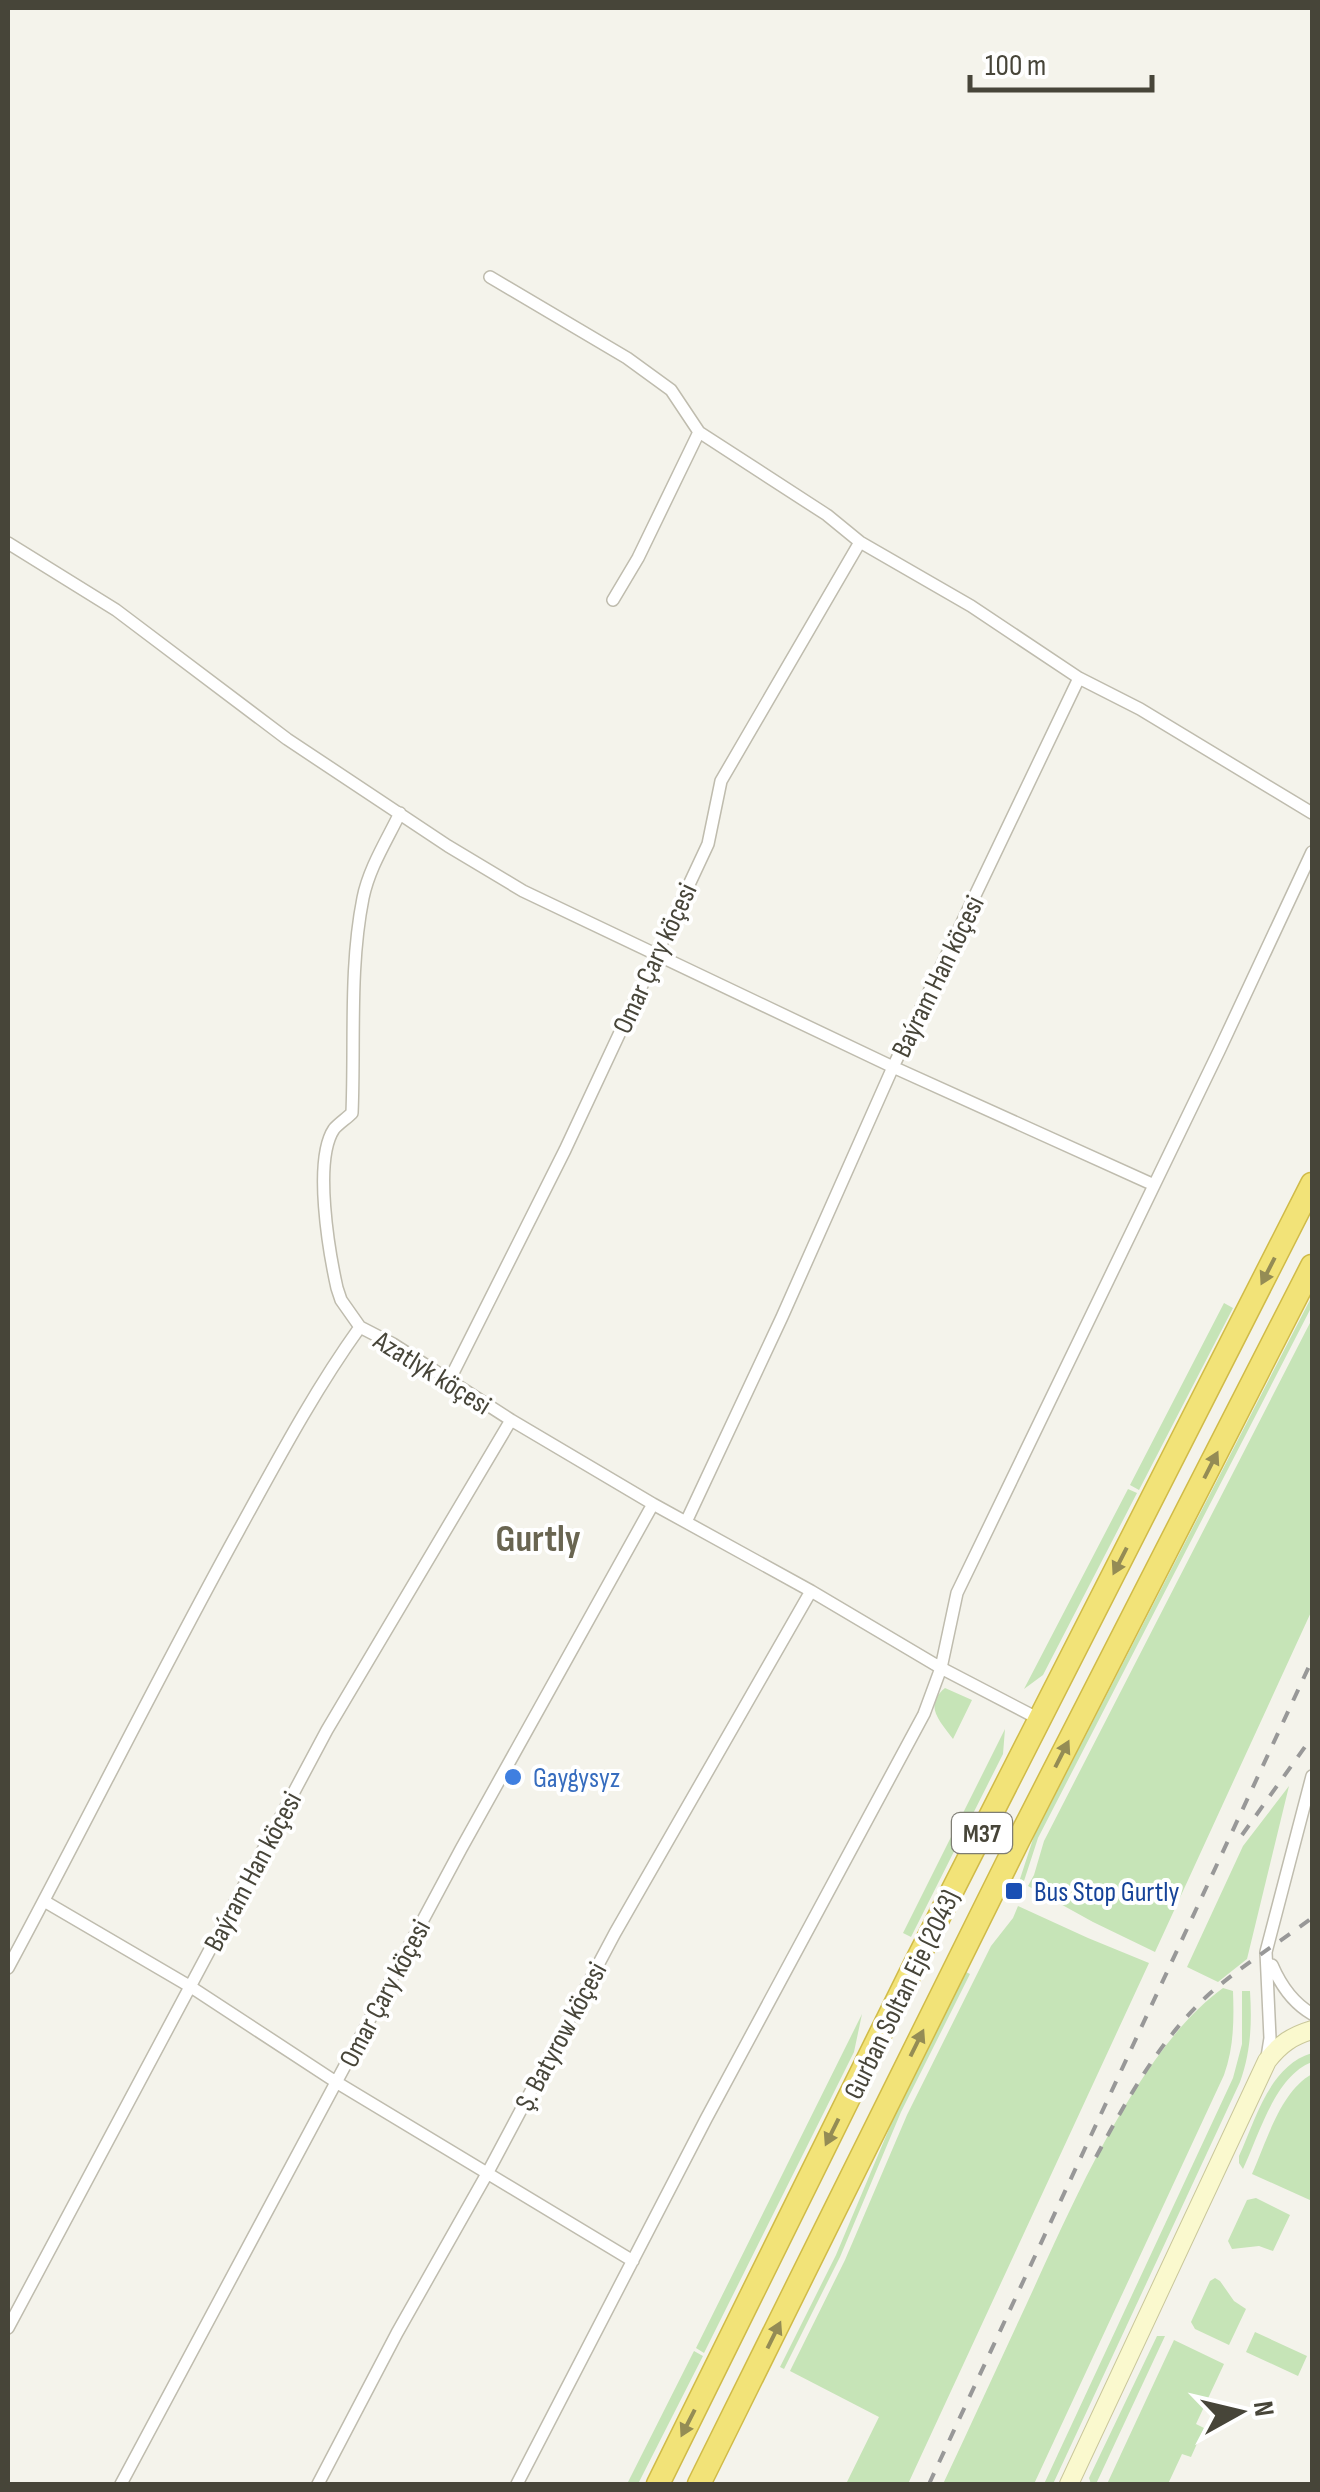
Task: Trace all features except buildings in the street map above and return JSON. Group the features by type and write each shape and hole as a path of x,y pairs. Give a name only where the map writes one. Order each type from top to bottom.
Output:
{"highway":[{"name":"Gurban Soltan Eje (2043)","path":"658,2484 1039,1718 1312,1184"},
{"name":"Gurban Soltan Eje (2043)","path":"699,2484 1027,1824 1312,1266"}],"street":[{"path":"490,278 627,358 670,390 698,432 827,515 860,542 972,606 1079,678 1140,709 1312,812"},
{"path":"613,600 638,558 698,432"},
{"name":"Omar Çary köçesi","path":"450,1380 708,844 721,781 860,542"},
{"path":"8,543 116,610 287,740 487,870 893,1067 1154,1184"},
{"name":"Baýram Han köçesi","path":"686,1522 893,1067 1079,678"},
{"path":"360,1327 337,1288 324,1200 324,1163 333,1130 352,1113 356,968 364,896 400,813"},
{"path":"516,2484 706,2119 924,1714 941,1668 957,1592 1312,852"},
{"name":"Azatlyk köçesi","path":"8,1968 172,1652 312,1399 360,1327 394,1344 510,1420 653,1504 941,1668 1039,1718"},
{"name":"Baýram Han köçesi","path":"8,2328 327,1730 510,1420"},
{"name":"Omar Çary köçesi","path":"121,2484 461,1849 653,1504"},
{"name":"Ş. Batyrow köçesi","path":"318,2484 615,1933 811,1591"},
{"path":"1267,2061 1270,2038 1266,1952 1312,1776"},
{"path":"44,1901 634,2262"},
{"path":"1266,1952 1285,1990 1312,2014"},
{"path":"1070,2484 1267,2061 1290,2038 1312,2030"}],"green space":[{"path":"1312,1296 1312,1306 1038,1838 1023,1884 1019,1882 1034,1836"},
{"path":"1224,1303 1233,1308 1139,1490 1130,1485"},
{"path":"1312,1319 1312,1610 1155,1952 1028,1886 1044,1841"},
{"path":"1128,1489 1137,1493 1043,1675 1024,1689"},
{"path":"945,1688 972,1700 953,1739 934,1707"},
{"path":"1005,1729 1003,1754 911,1937 903,1933"},
{"path":"1289,1786 1247,1959 1218,1982 1187,1967 1243,1846"},
{"path":"1018,1906 1149,1963 908,2484 846,2484 879,2417 790,2371 845,2260 907,2115 991,1946"},
{"path":"966,1972 970,1974 901,2112 840,2257 784,2369 780,2367 836,2255 897,2110"},
{"path":"1223,1988 1233,1991 1232,2044 1224,2075 1034,2484 943,2484 1069,2212 1113,2127 1165,2047 1193,2014"},
{"path":"1242,1991 1250,1991 1251,2026 1240,2082 1053,2484 1044,2484 1233,2078 1242,2044"},
{"path":"862,2014 854,2052 704,2353 696,2348"},
{"path":"1312,2053 1312,2062 1299,2069 1278,2093 1243,2169 1239,2156 1274,2082 1285,2069"},
{"path":"1312,2074 1312,2201 1252,2174 1283,2105"},
{"path":"1256,2198 1290,2215 1273,2251 1259,2246 1232,2249 1228,2241 1247,2200"},
{"path":"1215,2278 1246,2309 1229,2345 1195,2329 1191,2322"},
{"path":"1255,2332 1307,2356 1298,2376 1246,2352"},
{"path":"1157,2336 1165,2336 1096,2484 1091,2484 1089,2478"},
{"path":"1174,2340 1224,2364 1196,2424 1204,2428 1191,2457 1182,2454 1168,2484 1107,2484"},
{"path":"694,2351 703,2356 638,2484 627,2484"}],"railway":[{"path":"929,2484 1312,1660"},
{"path":"1242,1835 1312,1737"},
{"path":"1096,2157 1145,2072 1189,2014 1231,1976 1312,1918"}],"place":[{"name":"Gaygysyz","path":"513,1777"},
{"name":"Bus Stop Gurtly","path":"1014,1891"}],"district":[{"name":"Gurtly","path":"538,1538"}]}
